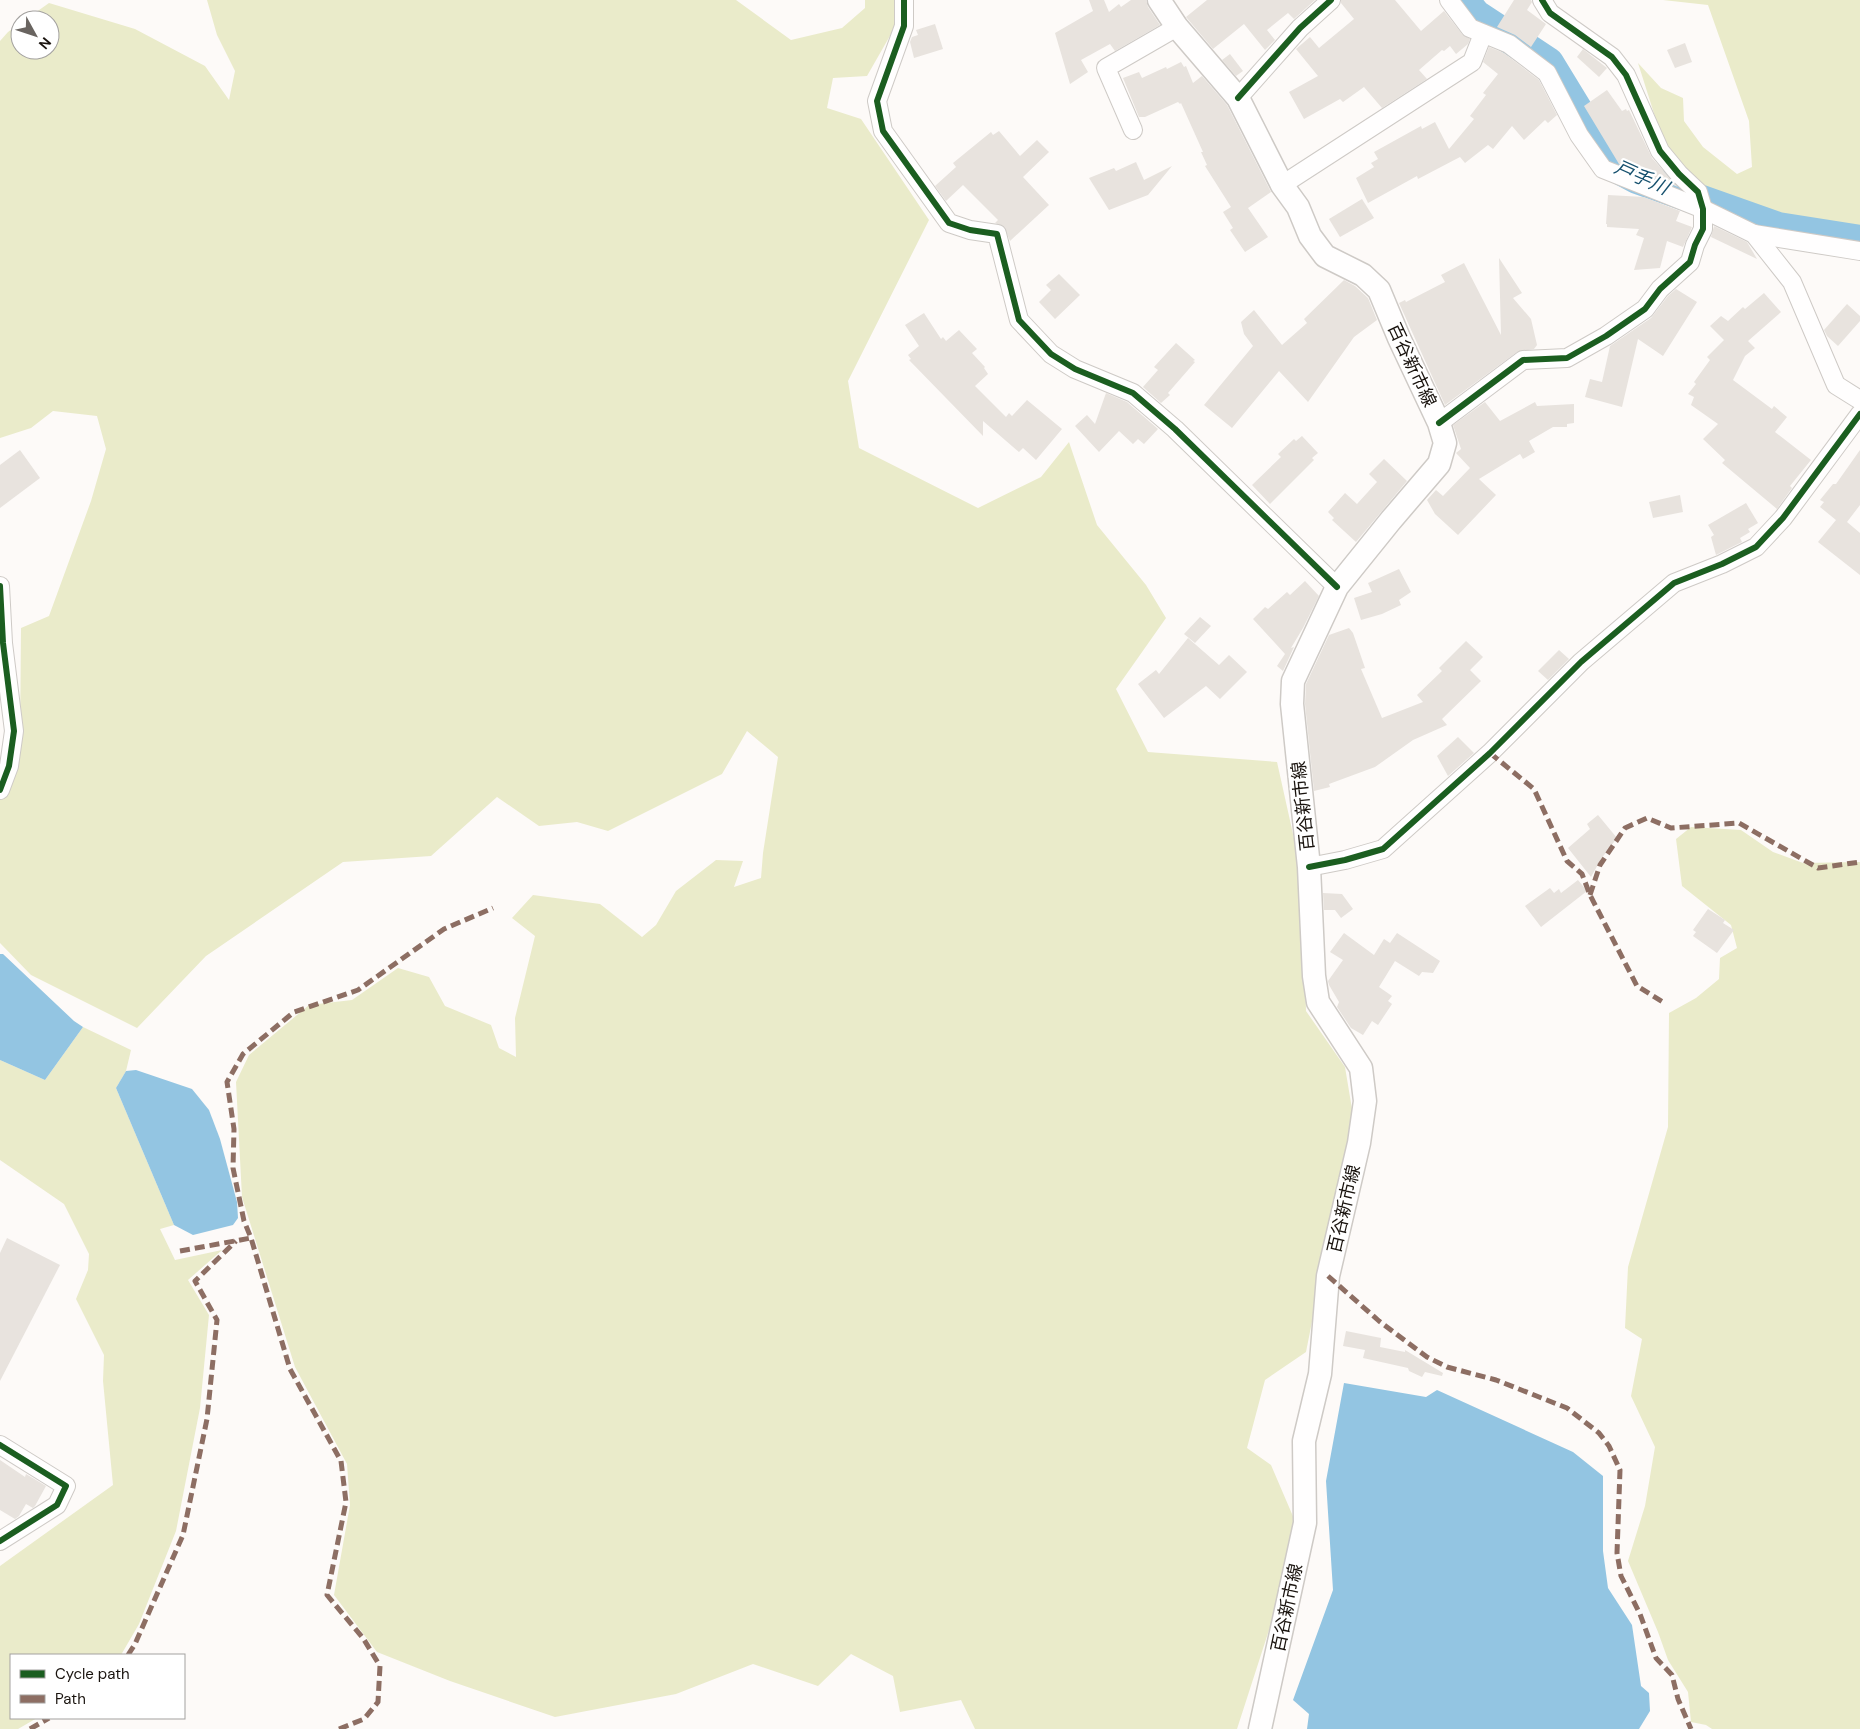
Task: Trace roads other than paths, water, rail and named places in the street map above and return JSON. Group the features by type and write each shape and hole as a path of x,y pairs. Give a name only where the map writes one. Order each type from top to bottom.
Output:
{"main road":[{"name":"百谷新市線","path":"1159,0 1177,27 1238,98 1282,185 1298,207 1310,236 1325,256 1363,275 1379,290 1398,338 1439,423 1445,443 1439,464 1337,587 1294,681 1292,704 1310,867 1314,976 1318,1002 1361,1068 1365,1101 1359,1143 1328,1276 1320,1374 1304,1441 1305,1523 1260,1729"}],"street":[{"path":"904,0 904,26 878,101 883,131 949,223 970,230 997,234 1019,320 1051,354 1075,369 1133,393 1175,428 1337,587"},
{"path":"1238,98 1300,28 1331,0"},
{"path":"1449,0 1470,28 1509,44 1547,74 1579,136 1603,169 1703,209 1754,234 1860,251"},
{"path":"1439,423 1523,360 1567,358 1606,336 1646,309 1660,289 1690,262 1695,245 1703,229 1703,209 1698,192 1679,174 1660,151 1626,75 1612,57 1550,12 1542,0"},
{"path":"1133,130 1106,68 1177,27"},
{"path":"1282,185 1472,62 1483,34"},
{"path":"1754,234 1792,282 1836,385 1860,400"},
{"path":"1310,867 1345,860 1383,849 1490,753 1581,662 1674,583 1722,564 1756,547 1783,518 1860,414"},
{"path":"0,586 2,642 14,731 0,790"},
{"path":"0,1444 66,1486 57,1506 0,1542"}],"water":[{"path":"0,954 3,954 74,1021 83,1027 45,1080 0,1060"},
{"path":"136,1070 192,1089 209,1110 220,1139 237,1202 238,1218 233,1225 193,1235 174,1225 116,1088 126,1071"},
{"path":"1344,1383 1426,1397 1437,1390 1573,1452 1603,1476 1603,1551 1608,1588 1632,1625 1641,1686 1649,1693 1650,1711 1639,1729 1307,1729 1309,1714 1293,1700 1333,1590 1326,1481"}],"waterway":[{"name":"戸手川","path":"1463,0 1475,15 1548,63 1609,163 1637,178 1778,228 1860,241"}]}
